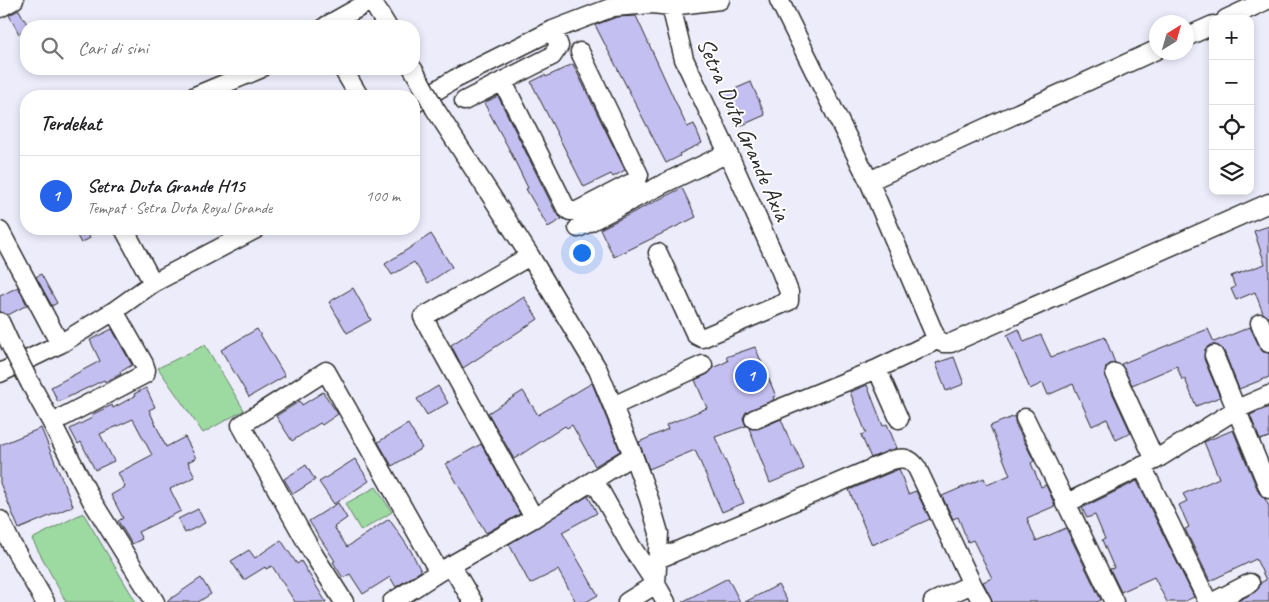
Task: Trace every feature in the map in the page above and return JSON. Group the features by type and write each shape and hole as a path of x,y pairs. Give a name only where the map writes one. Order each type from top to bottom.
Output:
{"street":[{"path":"0,8 14,0"},
{"path":"337,20 372,0 384,20"},
{"path":"420,100 455,79 553,30 613,7 652,4 671,6 720,0"},
{"path":"779,0 869,181 937,340 943,343 951,343 1269,203"},
{"path":"1235,15 1267,0"},
{"name":"Setra Duta Grande Axia","path":"658,253 696,335 702,338 789,301 789,292 780,269 684,59 671,6"},
{"path":"1194,33 1209,27"},
{"path":"464,101 552,56 559,46 553,30"},
{"path":"504,82 566,208 577,211 637,180 639,175 580,52"},
{"path":"869,181 1149,53"},
{"path":"209,90 246,75"},
{"path":"347,75 355,90"},
{"path":"416,75 435,109 530,256 598,370 633,456 659,533 656,584"},
{"path":"578,228 728,153"},
{"path":"0,230 60,344"},
{"path":"127,235 153,283"},
{"path":"0,373 60,344 153,283 245,235"},
{"path":"530,256 424,316 534,518"},
{"path":"63,416 144,374 146,370 114,310"},
{"path":"0,322 30,384 92,500 154,602"},
{"path":"1260,323 1269,343"},
{"path":"754,419 878,369 937,340"},
{"path":"1214,355 1269,489"},
{"path":"613,406 703,365"},
{"path":"878,369 899,419"},
{"path":"344,602 312,552 241,424 326,371 445,569 473,602"},
{"path":"1115,373 1148,463 1208,602"},
{"path":"1065,504 1148,463 1237,409 1269,395"},
{"path":"1025,418 1114,602"},
{"path":"392,602 534,518 633,456"},
{"path":"658,558 900,458 906,458 913,462 917,468 982,602"},
{"path":"594,480 631,546 666,602"},
{"path":"0,520 45,602"},
{"path":"1213,602 1250,583"},
{"path":"627,602 656,584"},
{"path":"933,602 972,584"}],"green space":[{"path":"205,345 244,410 203,433 158,368"},
{"path":"376,487 392,512 361,531 345,504"},
{"path":"83,513 136,602 66,602 32,539"}],"building":[{"path":"19,10 25,20 20,20 19,34 9,15"},
{"path":"636,16 687,127 694,124 702,143 679,154 680,156 666,163 595,25 617,17"},
{"path":"573,64 625,170 613,177 611,174 584,187 531,82"},
{"path":"751,82 765,115 738,127 723,94"},
{"path":"498,96 556,213 562,219 548,227 526,189 528,188 508,147 484,103"},
{"path":"682,188 696,217 614,257 600,229"},
{"path":"1269,226 1269,318 1263,313 1255,292 1236,300 1231,289 1235,287 1231,276 1265,264 1254,231"},
{"path":"431,234 452,267 428,283 414,262 392,275 385,264"},
{"path":"76,235 88,235 90,238 81,243"},
{"path":"41,274 57,303 52,306 36,277"},
{"path":"18,287 27,305 8,315 0,312 0,296"},
{"path":"353,288 371,320 347,333 329,302"},
{"path":"524,297 538,319 463,368 451,345"},
{"path":"1250,327 1260,348 1263,352 1269,353 1269,377 1239,389 1224,351 1216,345 1210,345 1205,349 1204,359 1220,397 1196,406 1185,379 1182,380 1177,366 1132,385 1121,364 1208,329 1214,342"},
{"path":"112,329 132,365 120,372 121,374 105,382 104,380 58,402 51,387 100,361 90,340"},
{"path":"257,329 285,376 249,397 221,350"},
{"path":"1019,329 1024,342 1041,335 1051,357 1105,337 1115,363 1106,367 1105,377 1131,433 1116,440 1107,419 1092,426 1073,384 1048,395 1043,383 1030,389 1007,335"},
{"path":"755,347 776,396 773,397 774,400 746,412 743,418 746,426 715,437 744,503 722,512 695,450 649,469 639,442 668,429 666,425 707,408 695,380 728,361 726,357"},
{"path":"954,357 964,384 946,391 936,363"},
{"path":"592,383 620,451 595,466 572,425 567,428 565,426 514,459 488,413 523,391 538,415"},
{"path":"867,385 883,426 887,424 897,448 871,458 861,435 866,433 850,392"},
{"path":"438,386 448,403 427,415 417,399"},
{"path":"146,388 155,407 149,410 166,447 185,437 196,458 188,462 195,477 170,489 181,511 138,532 142,539 132,544 118,521 123,518 111,495 125,487 118,473 152,455 133,419 100,434 114,461 95,470 81,442 78,444 70,429 92,418 91,415 112,405 113,408"},
{"path":"323,392 338,414 292,441 276,416 300,401 302,405"},
{"path":"1269,407 1269,437 1260,440 1250,415"},
{"path":"1015,416 1015,423 1034,461 1031,463 1041,487 1046,485 1055,506 1027,518 1036,541 1066,528 1101,600 1097,602 993,602 983,582 992,578 973,540 968,542 958,517 953,519 942,496 984,478 987,485 1010,475 990,426"},
{"path":"781,419 804,469 770,483 749,428 758,429"},
{"path":"408,424 422,448 392,466 378,442"},
{"path":"41,428 73,506 19,529 0,483 0,445"},
{"path":"1233,430 1259,493 1269,506 1269,602 1236,602 1255,592 1259,588 1260,583 1266,580 1256,559 1210,581 1185,529 1189,527 1179,505 1187,501 1183,494 1219,478 1204,442"},
{"path":"481,444 520,514 486,533 446,464"},
{"path":"355,459 369,481 334,504 319,482"},
{"path":"306,465 315,480 293,494 284,479"},
{"path":"899,469 908,494 916,491 930,519 872,545 849,490"},
{"path":"1137,481 1194,597 1183,602 1167,602 1154,577 1121,592 1110,569 1114,568 1102,540 1105,539 1095,515 1087,518 1082,508"},
{"path":"588,496 597,513 562,532 598,595 586,602 576,602 558,570 530,584 509,544"},
{"path":"338,503 347,518 334,527 347,547 389,519 411,551 421,571 396,587 390,577 363,594 350,574 343,578 333,562 335,561 309,521"},
{"path":"198,509 205,523 185,533 178,519"},
{"path":"281,540 297,564 301,561 326,602 295,602 272,566 266,569 265,567 244,580 231,561 249,550 255,558"},
{"path":"201,578 211,594 198,602 166,602"},
{"path":"728,578 740,602 682,602"},
{"path":"778,585 788,602 745,602"}],"place":[{"name":"Setra Duta Grande H15","path":"751,376"}]}
